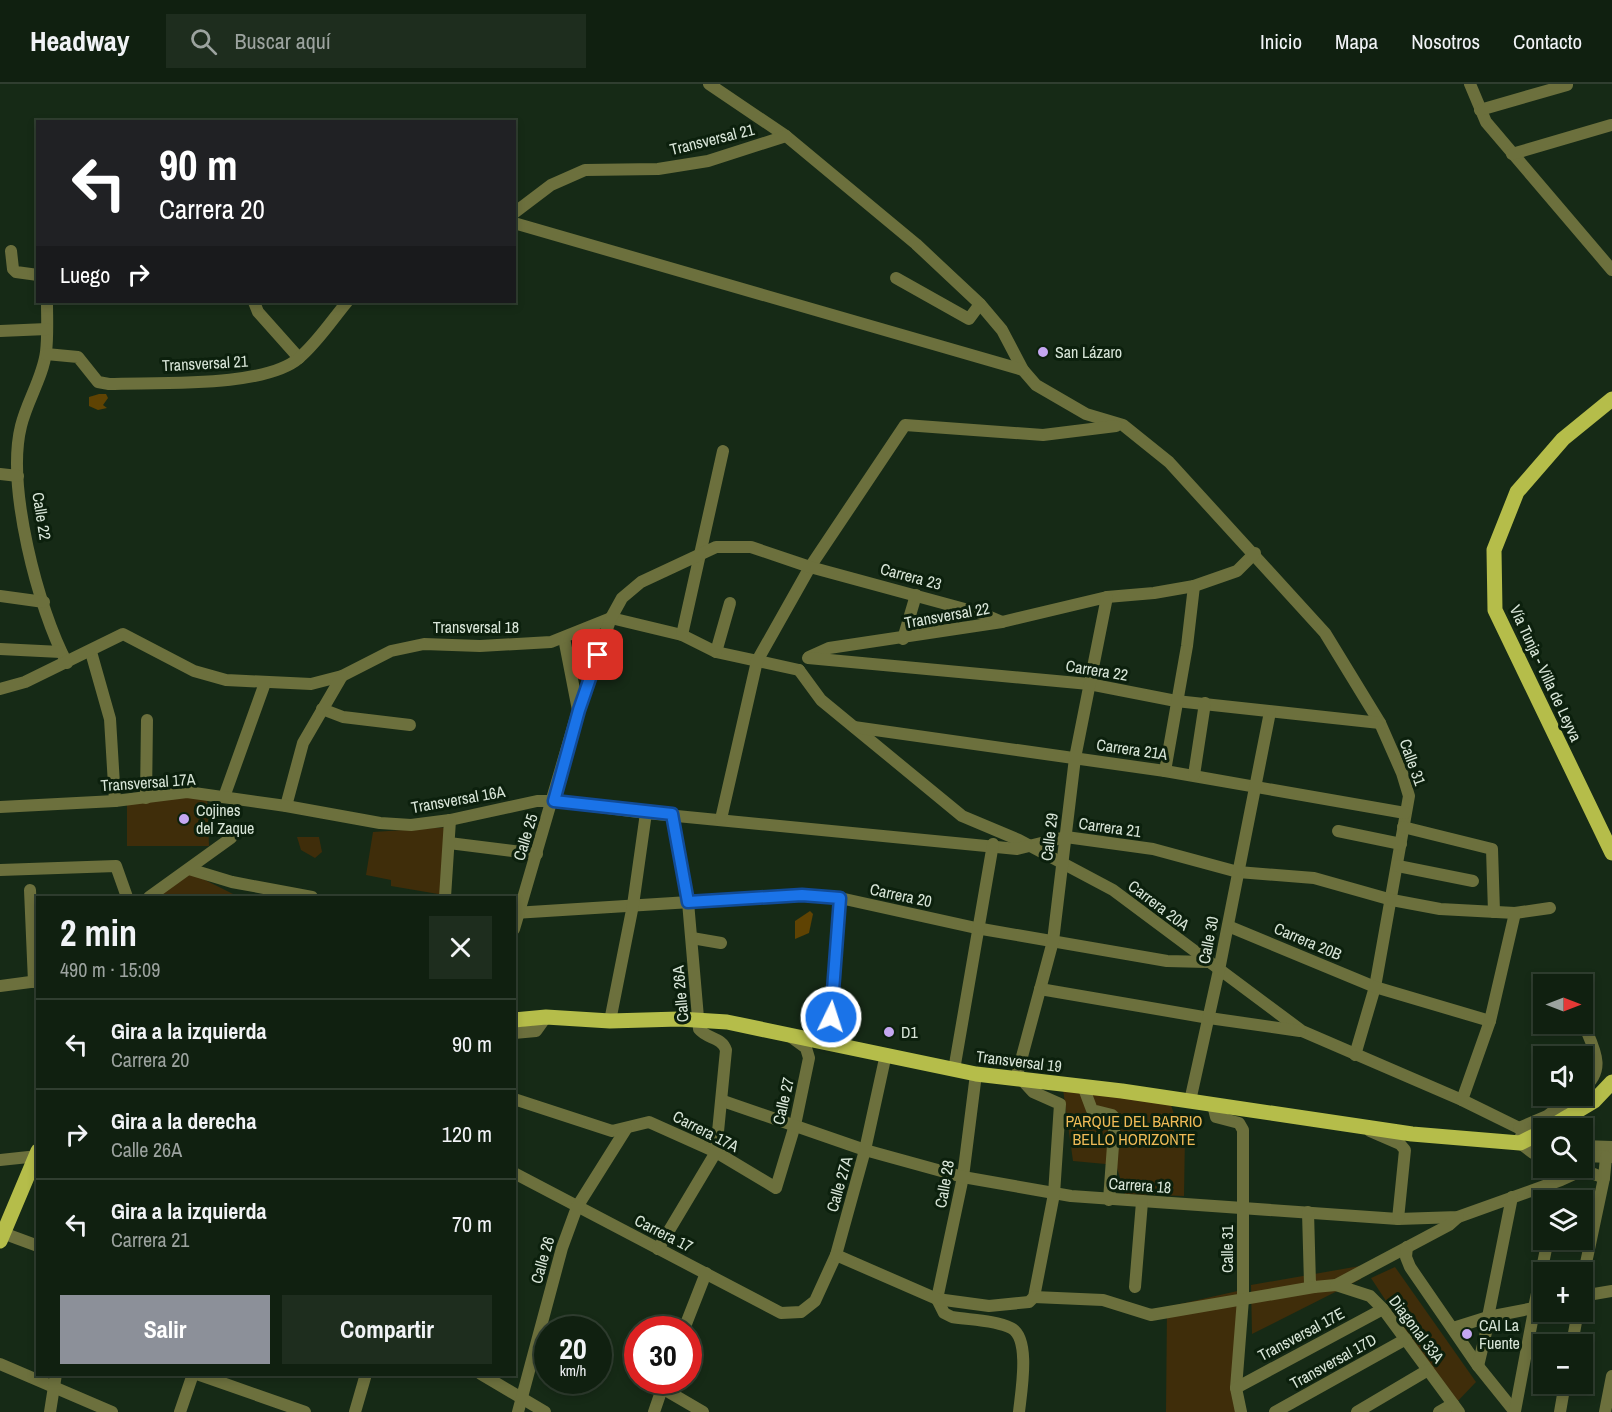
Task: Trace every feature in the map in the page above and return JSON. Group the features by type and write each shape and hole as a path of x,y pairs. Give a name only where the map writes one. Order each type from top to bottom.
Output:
{"main road":[{"name":"Vía Tunja - Villa de Leyva","path":"1612,399 1563,439 1517,492 1494,550 1495,610 1612,853"},
{"name":"Transversal 19","path":"516,1020 546,1017 610,1021 698,1019 783,1031 976,1074 1083,1086 1362,1128 1502,1144 1530,1137"},
{"path":"1566,1118 1594,1101 1612,1082"},
{"path":"1,1236 36,1154"}],"street":[{"path":"709,84 786,136 916,244 980,304 1002,330 1023,370 1036,385 1086,414 1123,425"},
{"path":"1470,84 1486,122 1612,270"},
{"path":"1480,110 1567,85"},
{"path":"1512,154 1611,125"},
{"name":"Transversal 21","path":"516,212 552,185 585,170 658,169 708,161 786,136"},
{"path":"516,224 1023,370"},
{"path":"11,251 13,268 16,272 36,274"},
{"path":"896,278 969,319 980,304"},
{"name":"Calle 22","path":"47,303 46,354 21,426 18,476 25,530 44,602 64,657"},
{"path":"254,303 258,312 299,358"},
{"name":"Transversal 21","path":"46,354 78,357 98,382 109,384 249,378 278,371 299,358 346,303"},
{"path":"0,331 47,329"},
{"path":"721,819 757,661 810,567 905,425 1043,435 1123,425"},
{"name":"Calle 31","path":"1123,425 1169,462 1325,633 1380,723 1404,780 1409,796 1392,900 1375,987 1355,1055"},
{"path":"682,635 723,451"},
{"path":"0,474 18,476"},
{"name":"Carrera 23","path":"701,553 716,547 751,547 810,567 916,594 1002,622"},
{"name":"Calle 25","path":"517,913 554,801 579,710 611,618 622,598 640,582 701,553"},
{"path":"1107,597 1154,594 1194,586 1237,571 1254,553"},
{"path":"1166,771 1187,646 1194,586"},
{"path":"903,639 916,594"},
{"path":"0,596 44,602"},
{"name":"Transversal 22","path":"808,658 829,648 903,639 1002,622 1107,597"},
{"name":"Calle 29","path":"1019,1079 1053,941 1075,758 1107,597"},
{"path":"716,652 730,603"},
{"path":"611,618 682,635 716,652 799,670 808,658"},
{"name":"Transversal 18","path":"91,652 123,634 194,671 226,680 311,684 342,675 391,651 424,644 480,646 551,642 611,618"},
{"path":"564,638 579,710"},
{"path":"0,649 64,657 91,652 110,719 115,801"},
{"path":"0,689 25,682 64,657"},
{"name":"Carrera 22","path":"808,658 1089,684 1176,701 1380,723"},
{"name":"Carrera 20A","path":"799,670 821,700 962,816 1028,846 1113,890 1302,1031 1462,1100 1530,1137 1533,1153"},
{"path":"286,806 303,743 342,675"},
{"path":"224,797 265,682"},
{"path":"1194,775 1205,703"},
{"path":"322,710 343,717 410,725"},
{"name":"Calle 30","path":"1190,1101 1219,970 1270,712"},
{"path":"146,798 147,720"},
{"name":"Carrera 21A","path":"852,727 1194,775 1405,813"},
{"name":"Transversal 17A","path":"0,807 115,801 187,792 332,814"},
{"name":"Transversal 16A","path":"332,814 411,825 450,820 537,801 554,801"},
{"name":"Carrera 21","path":"554,801 646,813 993,844 1017,849 1065,837 1153,849 1238,872 1314,878 1392,900 1440,909 1515,913 1550,908"},
{"path":"610,1021 633,905 646,813"},
{"name":"Calle 26A","path":"658,1249 716,1152 723,1101 725,1045 699,1029 688,902 672,814"},
{"path":"447,896 450,820"},
{"path":"1403,827 1492,849 1494,912"},
{"path":"1338,831 1401,844"},
{"path":"149,896 231,838"},
{"path":"449,843 537,854"},
{"path":"954,1070 976,928 993,844"},
{"path":"0,870 116,866 127,896"},
{"path":"1398,866 1473,881"},
{"path":"189,869 232,882 307,896"},
{"path":"0,986 36,982 30,890"},
{"name":"Carrera 20","path":"517,913 802,895 840,898 976,928 1167,961 1207,962"},
{"path":"829,1041 840,898"},
{"path":"1462,1100 1490,1021 1515,913"},
{"name":"Carrera 20B","path":"1228,926 1375,987"},
{"path":"692,938 721,943"},
{"path":"1375,987 1490,1021"},
{"path":"1040,989 1209,1018 1302,1031"},
{"path":"516,1033 536,1031 546,1017"},
{"name":"Calle 27","path":"776,1188 795,1125 809,1058 806,1048 783,1031"},
{"path":"1593,1051 1598,1072 1593,1082"},
{"name":"Calle 27A","path":"801,1312 815,1301 836,1255 865,1150 886,1054"},
{"name":"Calle 28","path":"937,1299 963,1177 976,1074"},
{"path":"1019,1079 1033,1092 1060,1104 1054,1194 1032,1300"},
{"path":"1083,1086 1092,1110 1112,1115 1114,1118 1109,1200"},
{"name":"Carrera 18","path":"723,1101 865,1150 963,1177 1054,1194 1109,1200 1398,1219 1458,1217 1565,1178"},
{"name":"Carrera 17A","path":"516,1102 612,1131 626,1130 637,1124 649,1122 716,1152 776,1188"},
{"name":"Calle 31","path":"1213,1105 1216,1117 1242,1126 1243,1299 1236,1388 1241,1412"},
{"path":"1530,1137 1547,1116 1560,1106"},
{"path":"1362,1128 1400,1144 1405,1150 1398,1219"},
{"name":"Calle 26","path":"518,1412 562,1248 577,1207 626,1130"},
{"path":"1593,1149 1610,1153"},
{"path":"1593,1155 1610,1153"},
{"path":"1586,1262 1610,1153"},
{"path":"0,1160 36,1154"},
{"path":"1593,1173 1604,1178"},
{"name":"Carrera 17","path":"516,1174 781,1313 801,1312"},
{"path":"1478,1366 1512,1197"},
{"path":"1135,1287 1142,1202"},
{"path":"1308,1212 1312,1285"},
{"path":"836,1255 937,1299 989,1306 1032,1300 1103,1300 1151,1315 1312,1285 1336,1286 1449,1225 1458,1217"},
{"path":"1,1236 36,1245"},
{"name":"Diagonal 33A","path":"1407,1247 1406,1257 1410,1267 1478,1366 1515,1412"},
{"path":"689,1316 706,1273"},
{"name":"Diagonal 33A","path":"1336,1286 1354,1289 1370,1296 1383,1309 1456,1408"},
{"path":"1593,1294 1612,1291"},
{"path":"937,1299 944,1313 952,1317 1008,1326 1018,1332 1023,1347 1019,1412"},
{"name":"Transversal 17E","path":"1236,1388 1383,1309"},
{"path":"1453,1328 1533,1311"},
{"path":"1515,1412 1534,1322"},
{"name":"Transversal 17D","path":"1275,1412 1406,1339"},
{"path":"0,1364 36,1374"},
{"path":"1357,1412 1428,1370"},
{"path":"180,1412 194,1376"},
{"path":"201,1376 305,1412"},
{"path":"355,1412 365,1376"},
{"path":"484,1376 545,1412"},
{"path":"1605,1412 1612,1376"},
{"path":"50,1412 55,1380 112,1412"},
{"path":"654,1412 660,1394"},
{"path":"677,1394 703,1412"},
{"path":"1560,1412 1563,1394"},
{"path":"1439,1412 1456,1408"}],"green space":[{"path":"207,792 209,846 127,846 127,798"},
{"path":"449,827 444,895 391,886 391,880 366,875 373,832"},
{"path":"297,837 319,837 322,852 315,858 301,850"},
{"path":"191,873 237,896 156,896"},
{"name":"PARQUE DEL BARRIO BELLO HORIZONTE","path":"1062,1082 1168,1096 1174,1114 1174,1134 1185,1135 1184,1196 1125,1194 1116,1165 1073,1161"},
{"path":"1360,1266 1361,1279 1252,1334 1251,1285"},
{"path":"1395,1267 1476,1382 1454,1405 1371,1278"},
{"path":"1242,1290 1240,1412 1166,1412 1167,1307"}],"shaded area":[{"path":"106,394 108,398 103,405 107,408 98,410 89,406 89,397"},
{"path":"810,911 813,914 809,933 795,939 795,921"}],"place":[{"name":"San Lázaro","path":"1043,352"},
{"name":"Cojines del Zaque","path":"184,819"},
{"name":"D1","path":"889,1032"},
{"name":"CAI La Fuente","path":"1467,1334"}],"route":[{"path":"598,655 579,710 554,801 646,813 672,814 688,902 802,895 840,898 831,1017"}]}
